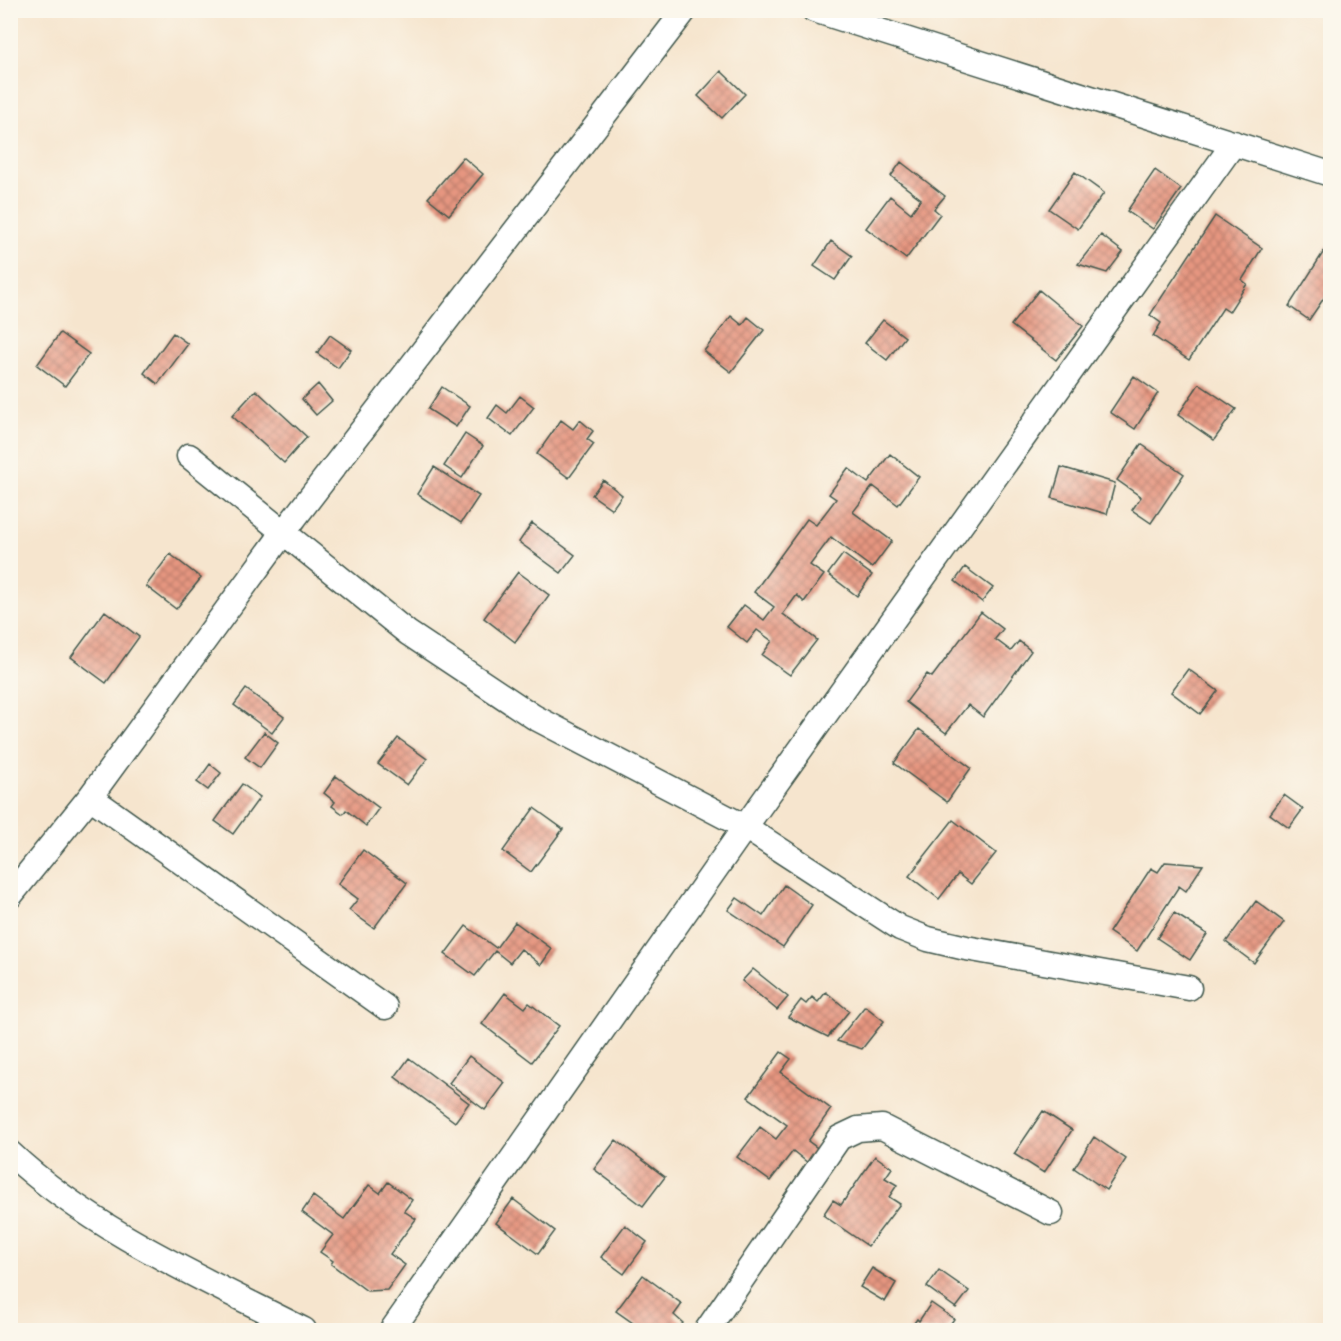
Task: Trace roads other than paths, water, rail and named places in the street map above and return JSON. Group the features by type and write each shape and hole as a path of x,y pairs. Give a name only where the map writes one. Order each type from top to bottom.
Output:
{"street":[{"path":"10,896 90,797 283,533 685,10"},
{"path":"814,10 1330,174"},
{"path":"393,1330 745,827 1234,143"},
{"path":"189,456 408,633 534,717 745,827 900,928 928,939 1189,988"},
{"path":"90,797 385,1007"},
{"path":"707,1330 839,1138 858,1129 882,1126 1051,1213"},
{"path":"10,1153 39,1180 107,1226 304,1330"}]}
